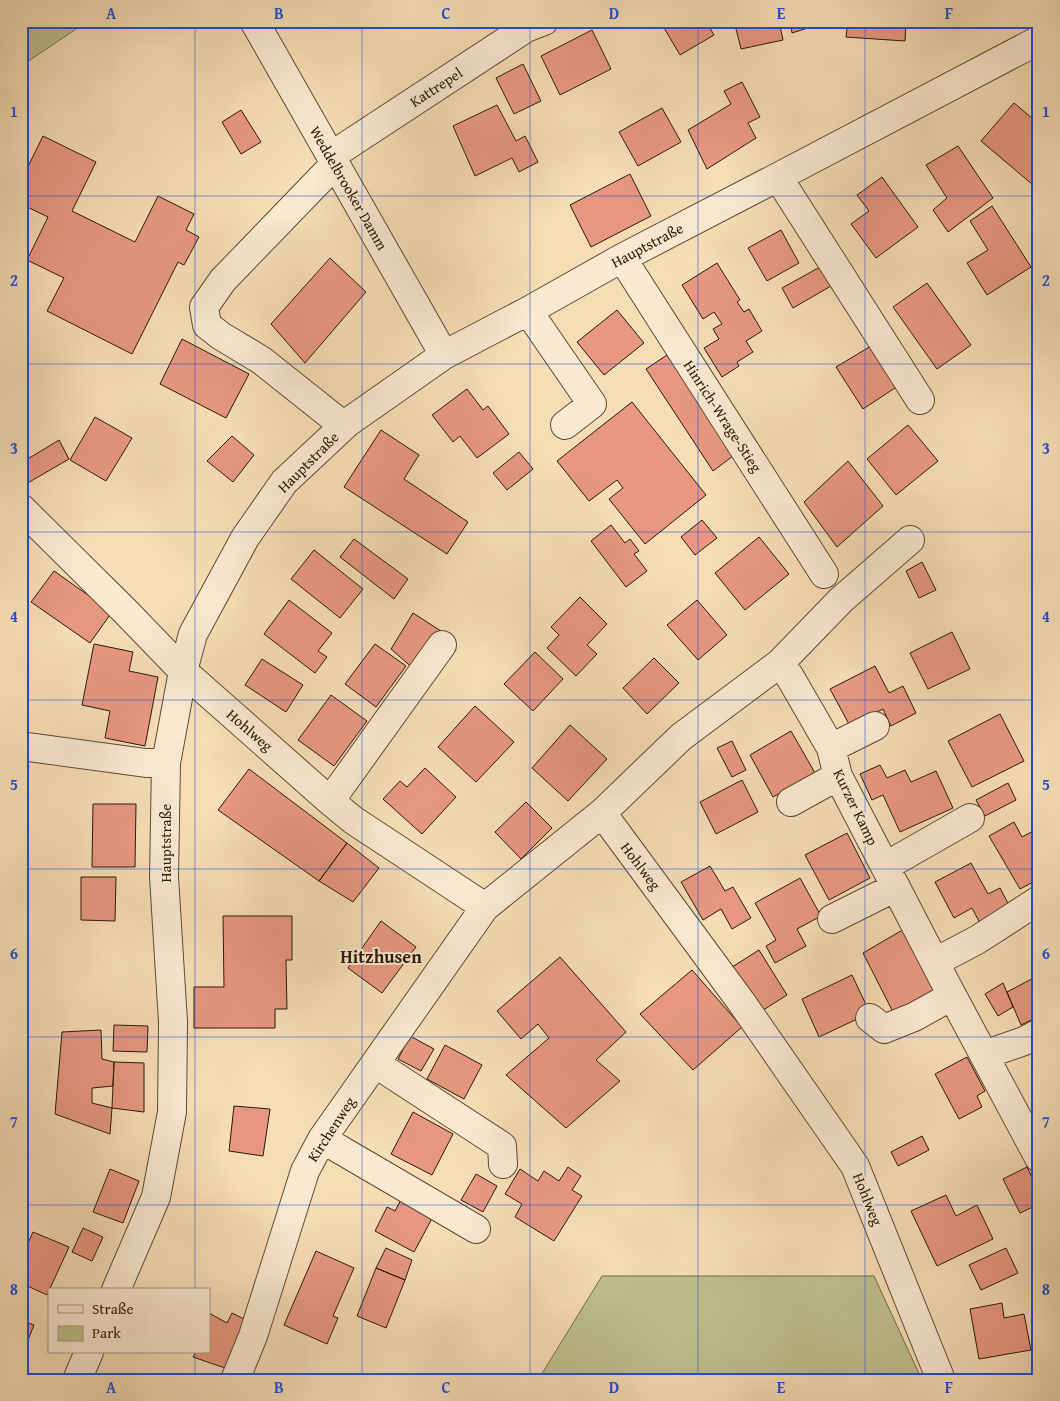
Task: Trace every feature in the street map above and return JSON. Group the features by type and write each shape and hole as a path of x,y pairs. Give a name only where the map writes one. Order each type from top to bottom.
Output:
{"street":[{"name":"Weddelbrooker Damm","path":"254,21 444,355"},
{"name":"Kattrepel","path":"344,426 262,360 221,336 207,325 204,308 223,280 333,160 526,28 544,21"},
{"name":"Hauptstraße","path":"117,1288 156,1197 172,1112 173,1022 164,877 166,763 183,671 194,634 245,538 284,482 344,426 444,355 528,311 622,258 1039,40"},
{"path":"778,178 920,400"},
{"name":"Hinrich-Wrage-Stieg","path":"622,258 824,574"},
{"path":"528,311 592,404 565,425"},
{"name":"Hohlweg","path":"21,508 183,671 330,801 353,820 485,908"},
{"path":"485,908 602,813 681,737 780,663 841,600 910,540"},
{"path":"330,801 442,645"},
{"name":"Kurzer Kamp","path":"780,663 790,677 830,748 838,776 952,996 1039,1158"},
{"path":"830,748 875,726"},
{"path":"21,746 146,763 166,763"},
{"path":"791,802 838,776"},
{"name":"Hohlweg","path":"602,813 742,1003 855,1166 941,1380"},
{"path":"832,919 970,818"},
{"path":"935,962 977,940 1039,900"},
{"name":"Kirchenweg","path":"234,1380 253,1336 305,1171 322,1139 485,908"},
{"path":"870,1018 884,1029 914,1018 952,996"},
{"path":"984,1055 1024,1041 1039,1032"},
{"path":"376,1064 502,1146 503,1164"},
{"path":"322,1139 476,1229"},
{"path":"77,1380 88,1354"}],"green space":[{"path":"21,21 88,21 21,66"},
{"path":"602,1276 874,1276 922,1380 538,1380"}],"building":[{"path":"660,21 706,21 714,35 680,55"},
{"path":"734,21 779,21 783,40 741,49"},
{"path":"790,21 831,21 831,23 792,33"},
{"path":"848,21 906,21 905,41 846,37"},
{"path":"592,30 611,69 560,95 541,56"},
{"path":"523,64 541,101 514,114 496,78"},
{"path":"742,82 760,117 748,123 756,138 707,169 688,130 731,104 724,91"},
{"path":"1014,103 1039,124 1039,190 981,141"},
{"path":"497,105 516,141 525,136 538,162 519,172 512,158 475,176 453,126"},
{"path":"662,108 681,142 638,166 619,132"},
{"path":"241,110 261,142 241,154 222,122"},
{"path":"43,136 96,162 72,211 135,242 158,196 194,214 186,230 199,237 184,265 178,262 132,354 47,311 64,278 27,260 48,217 21,204 21,181"},
{"path":"958,146 993,198 948,232 933,210 947,198 926,165"},
{"path":"630,174 651,216 591,247 570,205"},
{"path":"882,177 918,227 876,258 851,224 869,211 857,195"},
{"path":"992,206 1031,267 987,295 967,263 988,250 970,221"},
{"path":"1039,207 1039,221 1032,215"},
{"path":"781,230 799,263 767,281 748,248"},
{"path":"330,258 366,292 305,363 271,324"},
{"path":"717,263 740,300 737,302 744,312 749,309 762,331 746,341 753,352 737,362 739,366 722,377 704,348 719,339 713,329 722,324 714,312 703,319 682,285"},
{"path":"820,267 831,286 793,308 782,288"},
{"path":"927,283 971,345 937,369 893,307"},
{"path":"617,310 644,343 604,375 577,342"},
{"path":"182,339 249,374 226,418 160,384"},
{"path":"871,346 898,386 863,409 836,367"},
{"path":"670,353 737,453 713,471 646,369"},
{"path":"467,389 483,410 488,406 509,434 477,458 460,436 453,442 432,415"},
{"path":"632,402 706,495 645,544 609,499 623,488 617,480 589,501 557,461"},
{"path":"95,417 132,438 106,481 70,460"},
{"path":"908,425 938,461 896,495 867,459"},
{"path":"381,430 419,455 404,479 468,522 447,554 344,487"},
{"path":"232,436 254,455 233,482 207,461"},
{"path":"59,440 69,459 26,484 21,476 21,463"},
{"path":"519,452 533,469 507,490 493,473"},
{"path":"848,461 883,506 837,547 804,502"},
{"path":"702,520 717,538 695,555 681,537"},
{"path":"611,525 625,543 630,539 639,551 634,554 647,571 626,587 591,541"},
{"path":"759,537 789,574 745,610 715,573"},
{"path":"354,539 408,579 394,599 340,557"},
{"path":"314,550 363,589 340,618 291,579"},
{"path":"922,562 936,590 919,598 906,571"},
{"path":"54,571 112,612 90,643 31,602"},
{"path":"580,597 607,624 587,645 597,654 576,676 547,648 559,635 551,627"},
{"path":"289,600 332,633 318,651 327,657 315,673 264,634"},
{"path":"697,600 727,635 698,660 667,625"},
{"path":"413,613 441,631 415,670 391,649"},
{"path":"952,632 970,669 928,689 910,653"},
{"path":"94,644 133,652 129,671 158,677 145,746 105,738 110,711 82,705"},
{"path":"375,644 406,666 376,707 345,684"},
{"path":"535,652 563,679 533,711 504,684"},
{"path":"654,658 679,683 647,714 623,688"},
{"path":"262,659 303,685 286,712 245,685"},
{"path":"875,666 889,693 903,686 916,713 891,726 883,709 850,726 830,689"},
{"path":"331,695 367,721 334,766 298,740"},
{"path":"475,706 514,742 476,782 438,747"},
{"path":"1000,714 1024,761 972,787 948,741"},
{"path":"570,725 607,759 568,801 532,768"},
{"path":"791,731 815,773 773,797 750,755"},
{"path":"732,741 746,770 732,777 717,748"},
{"path":"21,764 29,766 21,799"},
{"path":"880,765 887,778 905,770 911,782 936,771 953,808 900,832 883,795 872,800 860,774"},
{"path":"425,768 456,797 422,834 383,799 400,781 407,787"},
{"path":"249,769 347,843 319,881 218,810"},
{"path":"742,780 758,812 716,834 700,802"},
{"path":"1008,783 1016,800 985,816 976,800"},
{"path":"526,802 552,828 521,859 495,832"},
{"path":"93,804 136,804 135,867 92,867"},
{"path":"1014,822 1022,837 1039,828 1039,879 1020,889 989,836"},
{"path":"847,833 870,878 829,900 805,855"},
{"path":"347,843 379,868 353,902 319,881"},
{"path":"971,863 988,894 1000,888 1012,911 982,927 972,908 954,918 935,882"},
{"path":"710,866 725,891 733,887 751,918 732,929 721,909 703,920 681,882"},
{"path":"81,877 116,877 115,921 81,920"},
{"path":"800,878 821,916 797,929 806,946 775,963 766,946 776,940 755,903"},
{"path":"223,916 292,916 292,960 286,960 287,1009 275,1009 275,1028 194,1028 194,987 224,987"},
{"path":"381,921 416,947 382,993 348,968"},
{"path":"911,925 944,984 894,1014 863,953"},
{"path":"759,950 787,995 757,1014 729,969"},
{"path":"560,957 626,1032 596,1060 620,1081 566,1128 506,1075 549,1038 538,1024 521,1039 497,1011"},
{"path":"692,970 742,1027 693,1070 640,1014"},
{"path":"852,975 870,1013 819,1037 802,999"},
{"path":"1039,975 1039,1016 1021,1025 1007,992"},
{"path":"1003,983 1013,1007 998,1016 985,994"},
{"path":"114,1025 148,1026 147,1052 113,1051"},
{"path":"101,1030 102,1059 114,1062 113,1086 92,1088 92,1103 112,1108 110,1134 55,1114 62,1032"},
{"path":"410,1036 434,1049 421,1071 398,1059"},
{"path":"445,1045 482,1065 464,1099 427,1079"},
{"path":"967,1057 985,1091 977,1096 982,1107 959,1119 935,1074"},
{"path":"114,1062 144,1063 144,1112 112,1108"},
{"path":"234,1106 270,1109 263,1156 229,1151"},
{"path":"413,1112 453,1134 432,1175 391,1154"},
{"path":"922,1136 929,1150 898,1166 891,1152"},
{"path":"568,1167 581,1176 572,1190 582,1196 554,1241 515,1217 522,1204 505,1194 520,1169 538,1181 544,1171 559,1181"},
{"path":"1027,1167 1039,1192 1039,1204 1020,1213 1003,1179"},
{"path":"110,1169 139,1181 123,1223 93,1212"},
{"path":"476,1174 497,1186 483,1212 461,1200"},
{"path":"404,1194 436,1211 414,1252 375,1231 387,1207 395,1211"},
{"path":"946,1195 956,1216 977,1205 993,1239 937,1266 911,1211"},
{"path":"83,1228 103,1237 92,1261 72,1252"},
{"path":"33,1232 69,1247 50,1288 48,1288 47,1295 21,1283 21,1259"},
{"path":"386,1248 412,1260 405,1280 376,1268"},
{"path":"1006,1248 1018,1273 981,1290 969,1265"},
{"path":"316,1251 354,1268 333,1316 338,1318 327,1344 284,1325"},
{"path":"376,1268 405,1280 386,1328 357,1316"},
{"path":"1002,1303 1004,1318 1024,1314 1031,1350 979,1359 970,1309"},
{"path":"232,1313 248,1321 228,1369 193,1357 195,1354 210,1354 210,1314 227,1323"},
{"path":"21,1320 34,1325 21,1357"}],"district":[{"name":"Hitzhusen","path":"381,956"}]}
